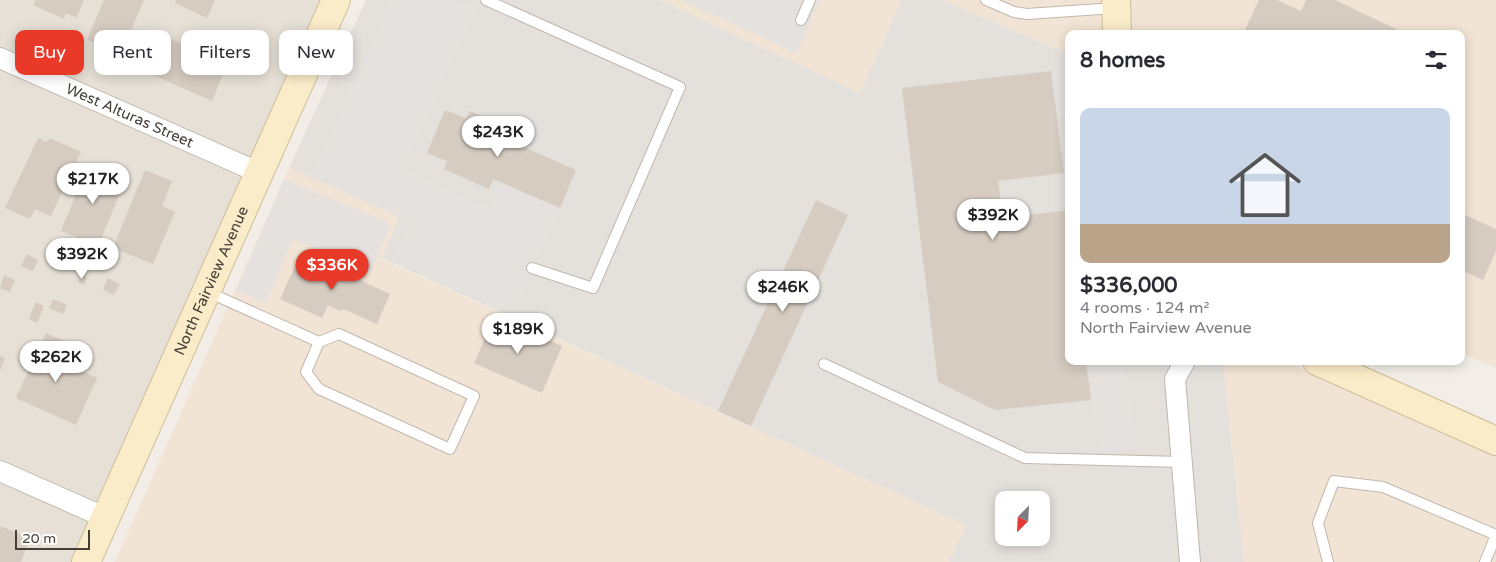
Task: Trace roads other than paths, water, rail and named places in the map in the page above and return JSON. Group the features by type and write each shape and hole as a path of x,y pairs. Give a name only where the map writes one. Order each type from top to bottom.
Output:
{"street":[{"name":"North Fairview Avenue","path":"86,562 336,0"},
{"name":"West Alturas Street","path":"0,58 260,173"},
{"path":"1182,365 1175,379 1190,562"},
{"path":"1326,365 1496,441"},
{"path":"0,471 106,518"}],"lane":[{"path":"486,0 680,87 593,288 532,268"},
{"path":"801,20 810,0"},
{"path":"986,0 1014,12 1027,14 1117,14"},
{"path":"207,292 319,342 339,334 474,396 450,449 319,389 306,372 319,342"},
{"path":"824,364 1025,458 1182,462"},
{"path":"1328,562 1318,523 1334,481 1383,487 1496,535 1485,562"}]}
